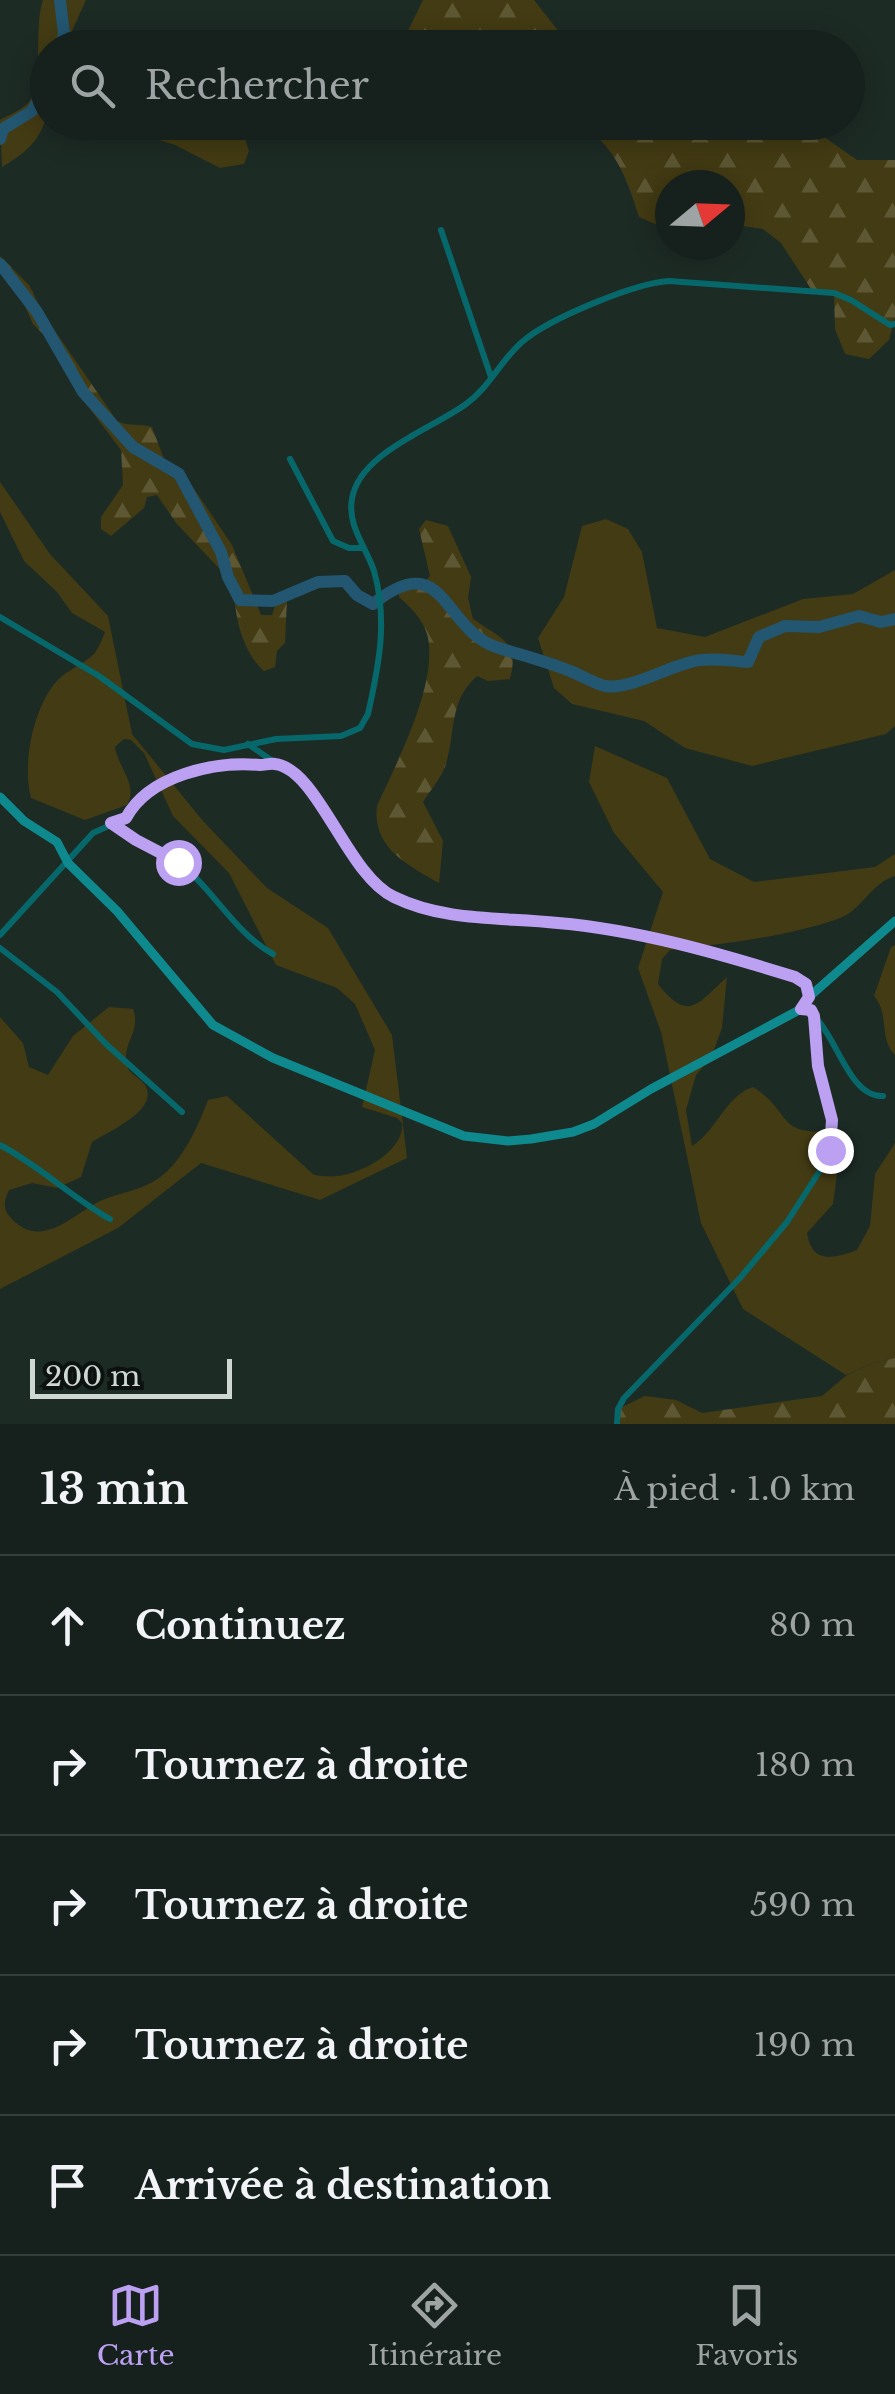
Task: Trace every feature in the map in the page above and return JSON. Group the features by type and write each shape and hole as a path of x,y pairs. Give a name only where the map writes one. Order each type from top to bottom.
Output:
{"street":[{"path":"441,230 492,377"},
{"path":"0,617 99,676 192,744 224,750 301,736 342,736 364,723 383,630 377,586 352,510 360,476 378,459 470,402 511,353 539,330 651,282 834,293 890,325 895,324"},
{"path":"290,459 333,541 349,548 363,548"},
{"path":"248,744 304,782 358,865 389,896 439,913 559,923 681,945 795,977 806,984 809,997"},
{"path":"0,935 94,833 126,818 134,805 181,776 219,765 275,764"},
{"path":"0,796 24,821 57,842 68,863 117,911 213,1025 272,1058 464,1136 508,1141 583,1128 801,1009 809,997 895,921"},
{"path":"111,823 178,862 252,941 273,954"},
{"path":"0,948 57,992 106,1045 182,1112"},
{"path":"801,1009 811,1010 821,1023 859,1087 874,1097 883,1096"},
{"path":"617,1424 624,1398 740,1278 804,1198 826,1160 832,1120 818,1066 814,1016"},
{"path":"0,1145 30,1161 78,1201 110,1219"}],"green space":[{"path":"43,0 86,0 72,30 39,30"},
{"path":"423,0 534,0 558,30 408,30"},
{"path":"30,100 30,140 35,140 2,167 0,120"},
{"path":"159,140 245,140 249,151 244,164 220,168"},
{"path":"600,140 828,140 857,160 895,160 895,317 889,340 869,359 845,354 835,329 834,294 813,292 781,243 763,229 745,226 745,170 655,170 655,224 639,217 624,176"},
{"path":"0,256 29,285 44,315 117,421 152,427 164,459 188,480 232,545 261,615 272,615 276,603 287,600 285,643 277,651 275,667 264,671 249,652 240,630 233,583 177,524 157,495 147,497 144,508 111,536 101,529 101,517 123,485 121,450 78,393 58,349 33,324 13,280 0,270"},
{"path":"0,482 50,554 108,616 132,734 203,821 267,888 328,928 392,1035 407,1158 320,1200 201,1163 118,1228 0,1289 0,1017 23,1043 29,1067 48,1075 73,1036 109,1007 133,1009 135,1023 126,1061 148,1094 130,1119 92,1142 81,1177 57,1188 32,1183 9,1190 5,1205 8,1215 34,1231 56,1227 100,1201 159,1178 182,1153 208,1100 227,1096 314,1175 338,1176 370,1165 397,1142 402,1123 362,1107 375,1050 355,1004 337,988 276,965 229,873 173,816 144,753 131,740 124,739 115,747 131,790 127,805 85,820 31,798 29,754 35,722 47,694 59,678 94,654 105,632 72,613 57,592 24,561 0,512"},
{"path":"606,519 628,529 642,552 657,628 705,637 803,599 853,594 895,570 895,726 886,734 752,766 685,748 644,721 572,704 554,688 538,638 564,597 582,526"},
{"path":"426,520 448,526 471,577 468,598 473,619 506,642 512,656 510,679 488,681 477,676 461,696 445,767 423,802 443,841 439,883 394,854 377,821 377,806 405,746 427,675 427,634 419,618 399,597 399,585 422,586 430,576 419,529"},
{"path":"595,746 667,778 710,859 754,882 875,867 895,854 895,876 879,884 848,914 779,934 670,950 662,959 658,984 686,1006 700,1001 727,977 722,1028 711,1058 696,1075 686,1110 692,1146 735,1098 753,1087 792,1126 814,1132 832,1131 842,1138 833,1204 807,1233 819,1254 832,1257 857,1250 870,1226 875,1174 895,1143 895,1358 846,1375 743,1309 701,1223 661,1032 638,968 663,892 614,833 589,782"},
{"path":"895,945 895,1055 874,996"},
{"path":"895,1358 895,1424 614,1424 618,1409 645,1396 676,1400 702,1413 822,1396 847,1375"}],"waterway":[{"path":"60,0 64,30"},
{"path":"0,139 3,129 30,112"},
{"path":"0,264 37,312 83,392 133,447 179,474 221,552 240,600 273,601 318,582 345,581 357,595 373,604 397,588 415,584 429,587 478,637 605,686 627,684 690,662 748,662 759,637 785,626 819,627 859,616 881,622 895,619"}],"route":[{"path":"178,862 111,823 126,818 134,805 181,776 219,765 275,764 304,782 366,877 401,901 439,913 559,923 643,937 795,977 806,984 809,997 801,1009 811,1010 814,1016 818,1066 832,1120 830,1150"}]}
